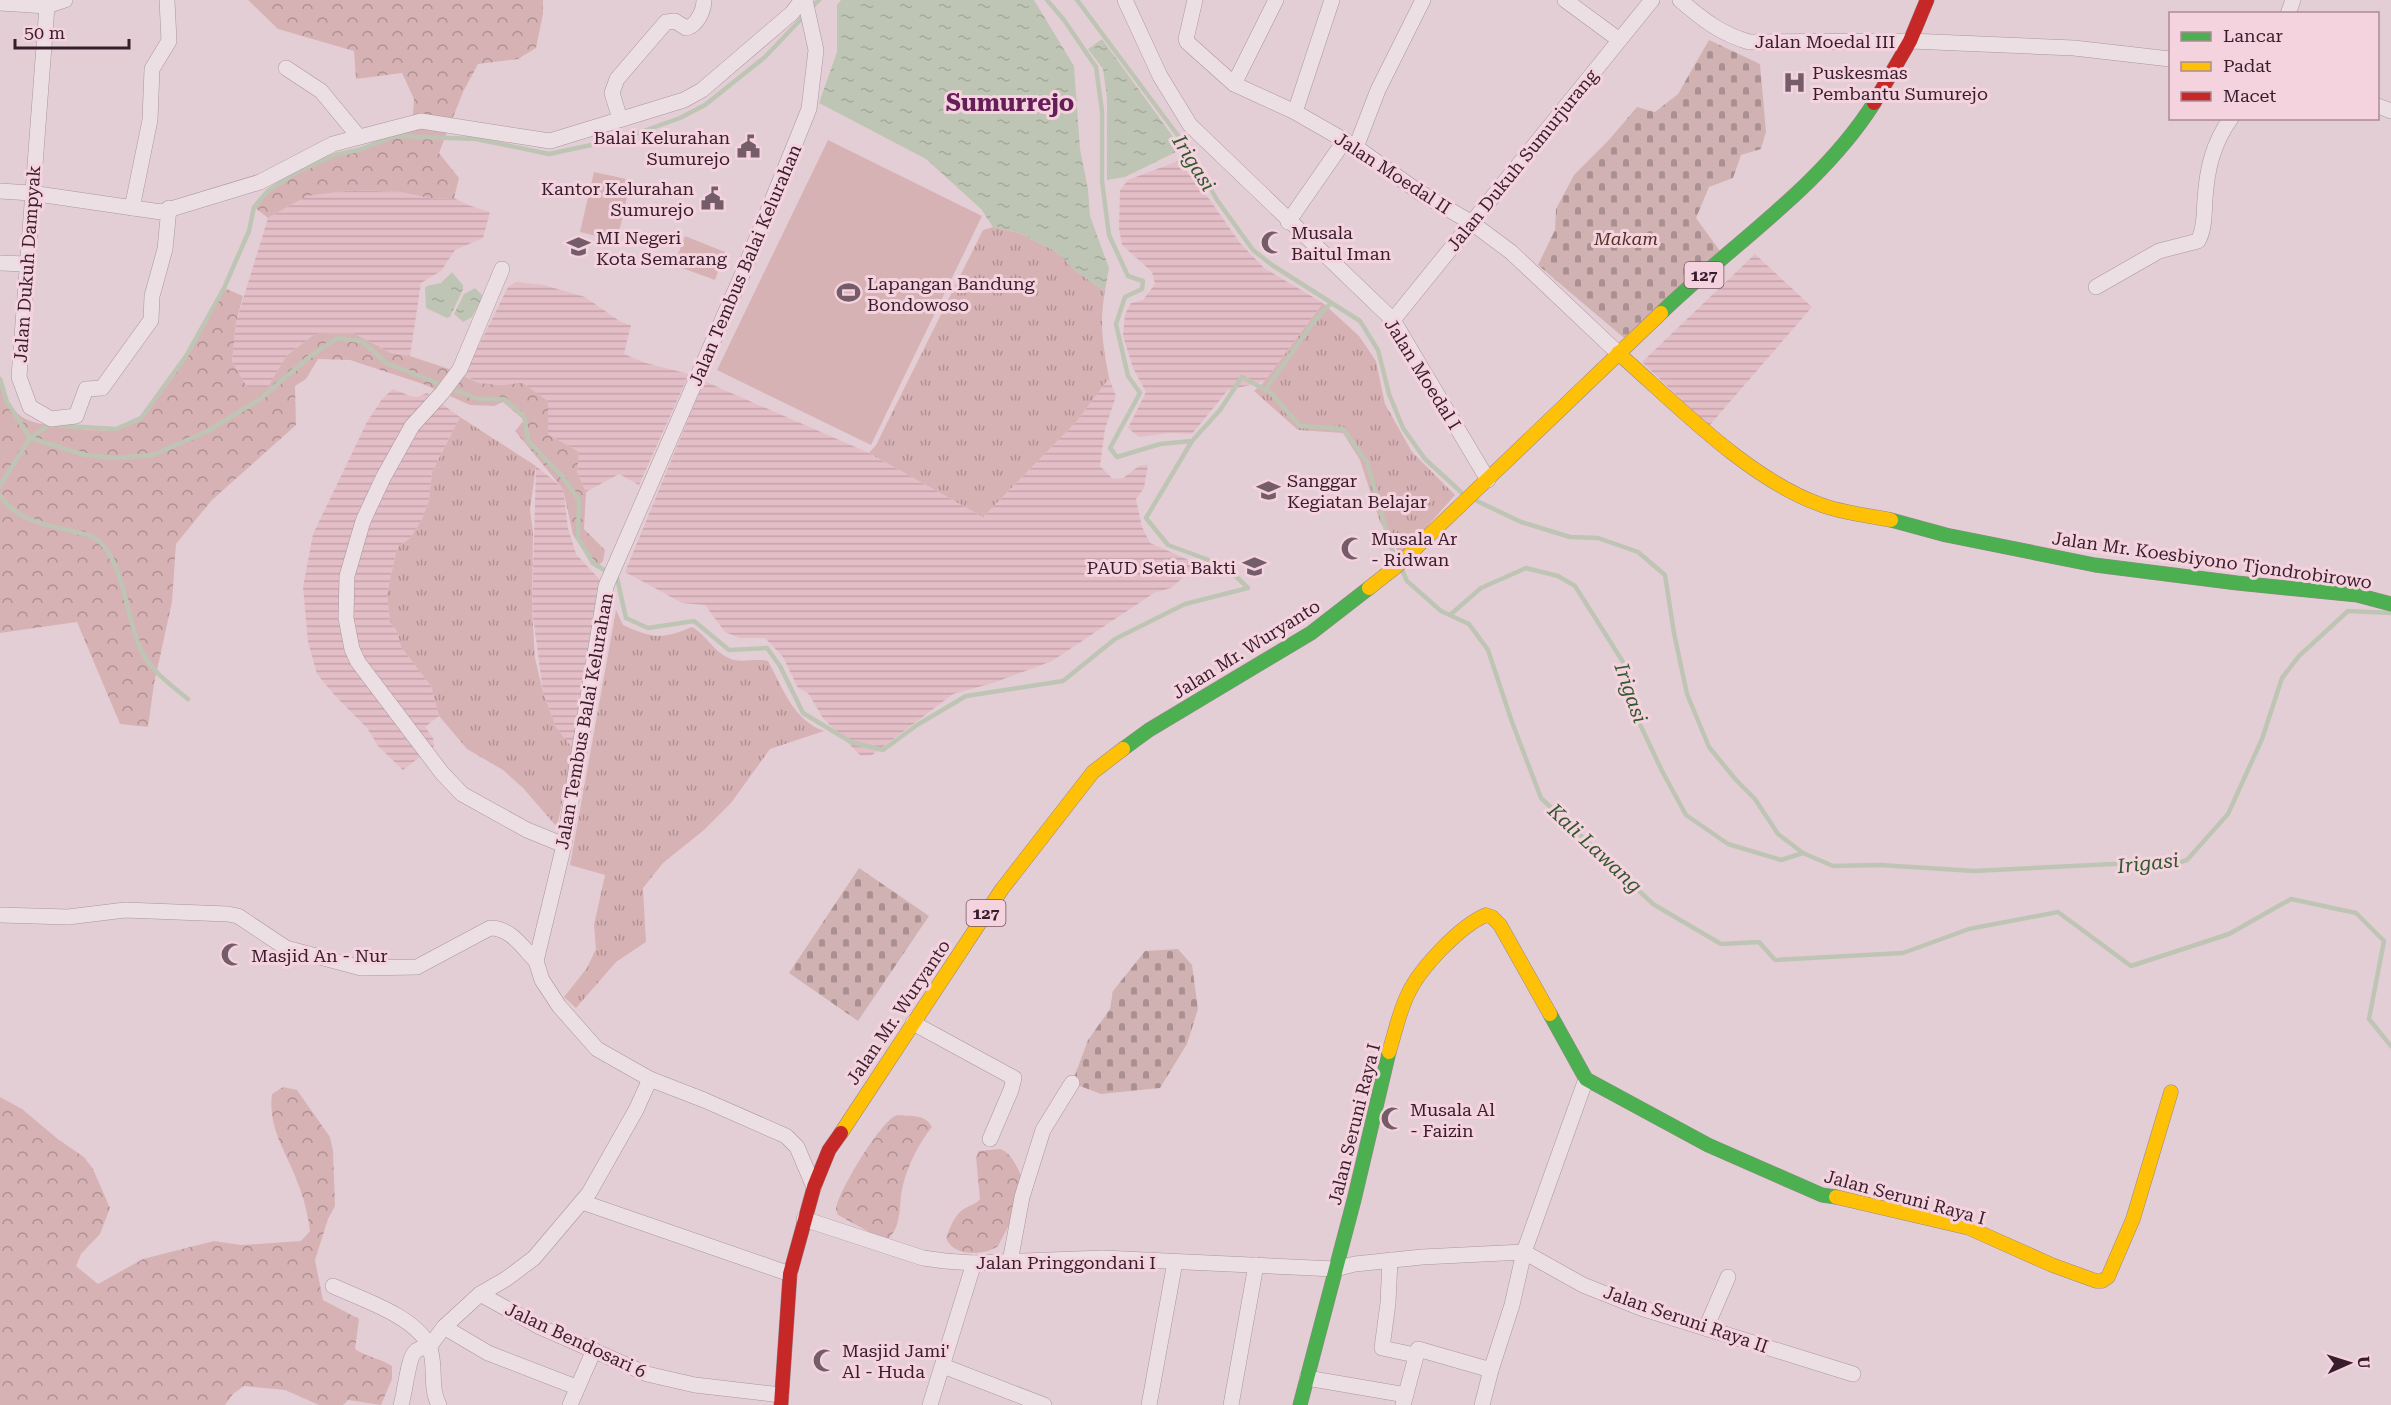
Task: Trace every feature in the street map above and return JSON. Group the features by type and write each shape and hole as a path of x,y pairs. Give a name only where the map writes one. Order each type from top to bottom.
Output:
{"main road":[{"name":"Jalan Mr. Wuryanto","path":"781,1400 790,1274 814,1187 829,1150 1002,889 1093,771 1149,730 1311,633 1397,566 1617,353 1822,169 1863,120 1894,71 1910,41 1927,0"},
{"name":"Jalan Mr. Koesbiyono Tjondrobirowo","path":"1617,353 1736,456 1783,488 1820,505 1901,522 1946,535 2095,565 2357,596 2391,604"},
{"name":"Jalan Seruni Raya I","path":"1300,1405 1361,1171 1379,1089 1410,989 1426,966 1472,922 1484,915 1491,916 1500,925 1586,1079 1708,1144 1822,1195 1858,1201 1969,1228 2052,1265 2096,1281 2102,1281 2108,1277 2133,1219 2171,1092"}],"street":[{"path":"0,3 47,6 65,0"},
{"path":"132,208 150,120 152,69 169,41 167,0"},
{"path":"620,119 612,93 617,78 666,22 675,21 686,28 693,26 704,8 704,0"},
{"path":"0,190 160,212 260,182 333,144 421,121 550,141 684,100 702,90 792,14 804,0"},
{"name":"Jalan Tembus Balai Kelurahan","path":"536,961 564,845 606,586 617,566 746,267 809,109 816,50 804,0"},
{"name":"Jalan Moedal I","path":"1125,0 1160,76 1190,125 1288,222 1393,320 1488,480"},
{"name":"Jalan Moedal II","path":"1195,0 1187,42 1234,84 1295,112 1350,144 1419,192 1472,223 1511,252 1617,353"},
{"path":"1234,84 1276,0"},
{"path":"1295,112 1332,0"},
{"path":"1288,222 1350,144 1423,0"},
{"path":"1565,0 1618,39"},
{"name":"Jalan Dukuh Sumurjurang","path":"1393,320 1618,39 1652,0"},
{"name":"Jalan Moedal III","path":"1680,0 1707,23 1733,37 1749,42 1910,41 2074,48 2169,59"},
{"name":"Jalan Dukuh Dampyak","path":"47,6 31,193 19,377 30,407 51,419 76,416 86,389 102,388 151,320 152,296 165,249 169,208"},
{"path":"286,68 321,91 359,137"},
{"path":"2096,287 2158,251 2198,241 2202,227 2207,174 2222,131 2230,120"},
{"path":"0,262 26,264"},
{"path":"502,269 460,369 412,426 383,478 363,521 347,576 346,618 352,650 357,662 442,773 462,794 527,830 564,845"},
{"path":"0,915 68,917 124,910 238,916 286,948 361,968 417,967 490,928 501,928 511,934 536,961 542,980 559,1006 597,1049 650,1079 786,1136 797,1147 814,1187"},
{"path":"913,1023 1014,1078 990,1139"},
{"path":"401,1405 406,1389 410,1358 416,1350 429,1347 444,1327 480,1294 506,1279 534,1258 582,1202 611,1155 650,1079"},
{"path":"1482,1405 1512,1305 1524,1252 1586,1079"},
{"path":"1010,1262 1022,1197 1042,1130 1072,1083"},
{"path":"582,1202 790,1274"},
{"name":"Jalan Pringgondani I","path":"804,1219 924,1258 974,1263 1103,1258 1335,1269"},
{"path":"1335,1269 1390,1260 1524,1252"},
{"name":"Jalan Seruni Raya II","path":"1524,1252 1614,1298 1853,1374"},
{"path":"1390,1260 1388,1303 1382,1348 1415,1355"},
{"path":"1149,1405 1175,1262"},
{"path":"930,1405 974,1263"},
{"path":"1231,1405 1256,1265"},
{"path":"1706,1328 1728,1277"},
{"path":"333,1286 413,1326 429,1347 435,1397 439,1405"},
{"name":"Jalan Bendosari 6","path":"480,1294 540,1327 647,1374 781,1400"},
{"path":"444,1327 488,1353 576,1387"},
{"path":"1307,1378 1405,1400 1418,1349 1491,1370"},
{"path":"570,1405 594,1350"},
{"path":"942,1366 1044,1405"}],"shaded area":[{"path":"1178,161 1200,186 1240,243 1264,268 1323,303 1264,382 1228,390 1192,434 1170,433 1139,437 1128,428 1146,392 1133,368 1123,336 1125,314 1131,303 1143,300 1155,284 1152,272 1122,245 1119,228 1120,190 1128,180"},
{"path":"354,190 400,192 434,199 454,198 490,212 483,238 455,250 441,271 421,283 410,356 391,353 353,333 315,334 286,356 268,387 247,387 232,361 236,322 268,218 307,196"},
{"path":"1755,254 1812,307 1709,426 1642,362"},
{"path":"516,282 544,285 585,297 621,322 631,325 624,354 646,363 689,374 639,485 619,474 586,492 577,472 579,452 548,434 548,401 523,383 500,385 479,383 464,375 508,287"},
{"path":"1109,378 1116,396 1105,429 1100,466 1113,479 1123,478 1139,466 1148,465 1144,488 1136,499 1142,527 1150,543 1193,562 1197,566 1171,588 1154,593 1052,661 993,683 953,694 872,755 861,756 823,718 808,693 798,688 783,657 765,638 740,638 725,632 705,605 682,603 625,572 704,381 869,453 983,517 1077,421"},
{"path":"393,389 417,397 427,393 460,417 432,472 429,500 422,519 410,538 399,546 396,552 387,594 390,622 398,633 401,647 431,686 439,716 425,727 433,738 434,746 403,770 378,746 367,728 317,674 308,642 303,587 313,534 367,422 382,399"},
{"path":"536,466 563,488 568,528 576,554 601,581 573,749 556,727 543,692 532,609"}],"green space":[{"path":"248,0 543,0 543,14 536,48 518,59 478,64 463,92 439,153 459,178 454,198 434,199 400,192 354,190 307,196 268,218 254,207 268,191 297,172 298,154 335,155 358,150 396,136 413,114 414,99 402,73 356,79 354,51 278,29"},
{"name":"Makam","path":"1709,40 1760,64 1766,132 1761,149 1741,155 1733,178 1709,187 1696,218 1720,251 1624,338 1538,265 1555,230 1556,209 1574,175 1608,141 1637,107 1655,112 1678,94"},
{"name":"Lapangan Bandung Bondowoso","path":"828,140 982,216 871,445 717,370"},
{"path":"594,172 631,180 617,241 580,232"},
{"path":"993,227 1019,233 1055,251 1077,272 1105,291 1102,335 1109,378 1077,421 983,517 869,453 876,445 983,230"},
{"path":"685,236 725,252 715,280 674,265"},
{"path":"224,288 243,296 236,322 232,361 247,387 268,387 286,356 315,334 353,333 391,353 410,356 449,369 479,383 500,385 523,383 548,401 548,434 579,452 577,472 586,492 584,529 605,550 603,561 596,568 573,535 563,489 515,431 524,420 503,402 494,406 470,405 423,384 350,360 318,359 306,379 295,386 296,425 212,500 176,544 172,602 154,684 148,727 120,724 77,622 0,633 0,379 8,401 19,415 26,419 45,425 88,430 112,430 124,427 142,416 166,387 187,355"},
{"path":"1323,303 1359,336 1376,361 1385,404 1412,452 1455,495 1401,556 1380,522 1360,460 1343,433 1298,430 1254,391 1264,382"},
{"path":"460,417 536,466 530,510 533,531 532,609 535,658 543,692 556,727 573,749 557,827 523,788 503,770 467,749 439,716 431,686 401,647 398,633 390,622 387,594 396,552 399,546 410,538 422,519 429,500 432,472"},
{"path":"616,610 623,625 642,633 664,636 692,627 731,659 768,661 797,711 813,726 824,731 770,749 731,803 704,830 663,863 643,888 646,942 616,962 576,1008 564,997 587,968 596,949 594,925 605,875 570,865"},
{"path":"859,868 929,916 858,1021 789,973"},
{"path":"1178,949 1192,965 1198,1009 1187,1044 1160,1088 1101,1094 1072,1083 1088,1040 1110,1009 1113,991 1145,951"},
{"path":"283,1087 297,1090 330,1137 333,1151 335,1206 328,1219 315,1260 323,1300 359,1319 355,1349 392,1366 392,1379 381,1405 348,1400 343,1405 319,1405 285,1390 244,1386 233,1394 225,1405 0,1405 0,1097 22,1109 59,1140 84,1157 93,1169 110,1208 100,1234 81,1254 76,1266 98,1284 143,1259 214,1241 241,1245 301,1241 310,1231 306,1210 296,1177 280,1143 271,1107 272,1094"},
{"path":"897,1115 921,1118 932,1127 918,1147 908,1170 896,1226 889,1238 882,1239 838,1215 836,1209 844,1188 871,1142 881,1129"},
{"path":"1000,1149 1005,1151 1013,1161 1027,1191 998,1246 985,1252 962,1252 955,1249 946,1238 958,1215 980,1199 976,1157 979,1151"}],"water":[{"path":"841,0 1034,0 1074,66 1080,149 1088,189 1090,216 1109,268 1105,291 1077,272 1055,251 1019,233 993,227 981,209 926,159 819,103 837,52 837,5"},
{"path":"1102,39 1182,149 1125,177 1107,180 1107,98 1103,69 1088,49"},
{"path":"452,272 463,285 463,289 450,317 447,318 426,308 425,288 441,283"},
{"path":"475,288 483,296 472,317 463,322 454,314 464,294"}],"waterway":[{"path":"813,6 819,0"},
{"name":"Kali Lawang","path":"1047,0 1064,20 1096,67 1102,111 1102,181 1109,235 1128,276 1143,281 1142,289 1125,297 1116,324 1128,376 1140,393 1110,448 1117,457 1160,444 1192,441 1220,410 1242,377 1271,393 1300,426 1343,429 1367,462 1395,557"},
{"name":"Irigasi","path":"1077,0 1188,149 1217,200 1253,250 1272,265 1360,321 1378,350 1389,394 1403,428 1425,459 1461,492"},
{"path":"0,486 30,438 49,425 116,429 141,418 186,356 224,288 249,231 254,207 268,191 297,172 335,155 358,150 396,136 476,139 549,154 624,138 680,118 705,105 765,57 802,18"},
{"name":"Irigasi","path":"1265,390 1316,319 1331,303"},
{"path":"0,379 7,402 30,438 85,455 117,458 153,455 208,431 260,399 308,358 337,338 362,341 386,363 478,399 504,399 524,416 528,441 562,476 579,500 578,538 593,563 617,578 626,618 648,628 694,621 729,650 767,648 780,666 803,713 851,742 883,750 917,725 966,696 1063,681 1115,639 1185,604 1248,588 1225,566 1168,545 1146,518 1192,441"},
{"path":"0,495 6,503 23,516 42,524 87,535 101,543 109,553 120,579 141,650 162,677 188,699"},
{"name":"Irigasi","path":"1477,501 1521,522 1570,537 1598,538 1638,552 1665,575 1687,694 1709,747 1755,799 1778,834 1803,853 1833,866 1880,865 1974,871 2134,863 2172,865 2187,860 2228,814 2262,739 2282,678 2299,656 2348,611 2391,613"},
{"name":"Irigasi","path":"1450,615 1481,588 1526,568 1558,576 1575,586 1623,662 1638,720 1686,815 1728,844 1781,860 1803,853"},
{"name":"Kali Lawang","path":"1402,570 1407,581 1441,611 1469,624 1488,650 1541,798 1653,904 1721,944 1759,942 1775,960 1903,953 1969,929 2058,912 2131,966 2229,934 2291,899 2356,913 2384,941 2369,1019 2391,1046"}],"traffic: fast":[{"path":"1661,313 1802,189 1852,134 1874,103"},
{"path":"1891,520 1946,535 2095,565 2357,595 2391,604"},
{"path":"1123,749 1149,730 1311,633 1369,588"},
{"path":"1550,1014 1586,1079 1708,1145 1822,1195 1836,1197"},
{"path":"1300,1405 1354,1200 1389,1052"}],"traffic: slow":[{"path":"1369,588 1397,566 1661,313"},
{"path":"1618,353 1713,437 1765,476 1792,492 1827,507 1891,520"},
{"path":"841,1133 1002,889 1093,772 1123,749"},
{"path":"1389,1052 1405,1001 1422,972 1453,938 1486,915 1492,917 1500,925 1550,1014"},
{"path":"1836,1197 1969,1228 2052,1265 2096,1281 2102,1281 2108,1277 2133,1219 2171,1092"}],"traffic: jam":[{"path":"1874,103 1910,41 1927,0"},
{"path":"781,1405 790,1274 814,1187 829,1150 841,1133"}],"place":[{"name":"Puskesmas Pembantu Sumurejo","path":"1794,82"},
{"name":"Balai Kelurahan Sumurejo","path":"748,147"},
{"name":"Kantor Kelurahan Sumurejo","path":"712,198"},
{"name":"Musala Baitul Iman","path":"1273,242"},
{"name":"MI Negeri Kota Semarang","path":"578,247"},
{"name":"Lapangan Bandung Bondowoso","path":"849,293"},
{"name":"Sanggar Kegiatan Belajar","path":"1269,490"},
{"name":"Musala Ar - Ridwan","path":"1353,548"},
{"name":"PAUD Setia Bakti","path":"1254,567"},
{"name":"Masjid An - Nur","path":"233,955"},
{"name":"Musala Al - Faizin","path":"1392,1119"},
{"name":"Masjid Jami' Al - Huda","path":"824,1360"}],"district":[{"name":"Sumurrejo","path":"1010,103"}]}
